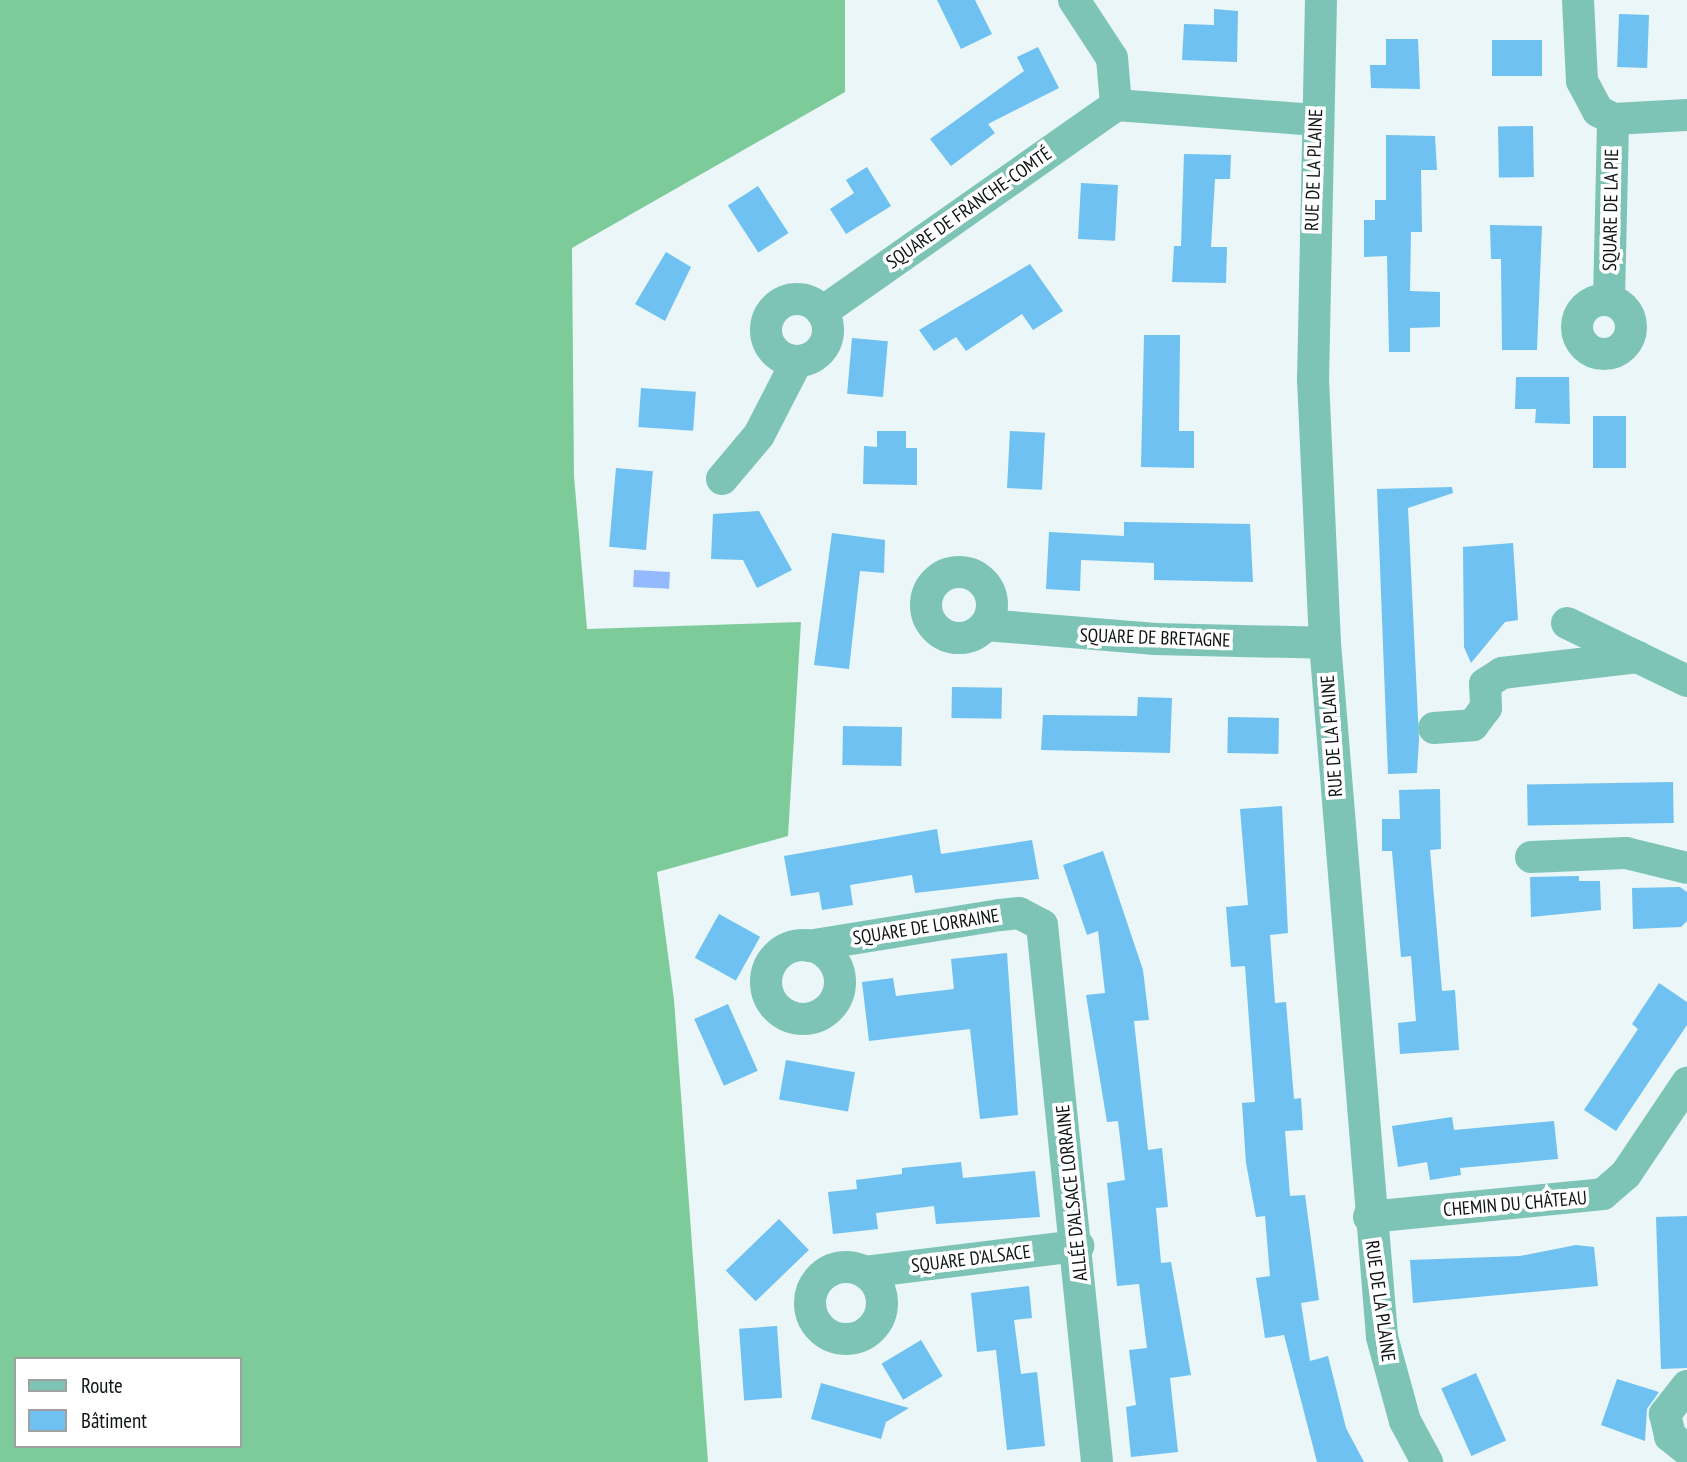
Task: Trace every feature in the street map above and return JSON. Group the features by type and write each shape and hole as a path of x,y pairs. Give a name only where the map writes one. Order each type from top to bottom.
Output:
{"street":[{"path":"1074,0 1112,58 1116,105 1315,120"},
{"name":"RUE DE LA PLAINE","path":"1321,0 1315,120 1313,379 1325,643 1369,1216 1391,1379 1427,1462"},
{"path":"1578,0 1582,81 1598,111 1613,119 1687,115"},
{"name":"SQUARE DE FRANCHE-COMTÉ","path":"822,312 1116,105"},
{"name":"SQUARE DE LA PIE","path":"1609,300 1613,119"},
{"path":"722,479 759,435 797,361 821,350 828,324 822,312 801,298 788,299 768,315 767,340 774,351 797,361"},
{"path":"1567,623 1687,681"},
{"name":"SQUARE DE BRETAGNE","path":"986,625 1141,639 1325,643"},
{"path":"1434,728 1473,725 1486,708 1485,684 1502,673 1639,657"},
{"path":"1531,857 1626,853 1687,868"},
{"name":"SQUARE DE LORRAINE","path":"808,946 1019,913 1042,925"},
{"name":"ALLÉE D'ALSACE LORRAINE","path":"1042,925 1078,1246 1097,1462"},
{"name":"CHEMIN DU CHÂTEAU","path":"1369,1216 1603,1195 1626,1174 1687,1083"},
{"name":"SQUARE D'ALSACE","path":"865,1272 1078,1246"},
{"path":"1687,1385 1665,1413 1670,1436 1687,1450"}],"green space":[{"path":"0,0 845,0 845,92 572,248 574,476 587,629 801,622 788,836 657,872 674,1000 708,1462 0,1462"}],"water":[{"path":"634,570 670,572 669,589 633,587"}],"building":[{"path":"937,0 975,0 992,34 961,49"},
{"path":"1214,9 1238,11 1237,62 1182,60 1184,24 1214,25"},
{"path":"1619,14 1649,15 1647,68 1617,67"},
{"path":"1386,39 1418,39 1420,89 1371,88 1370,65 1386,65"},
{"path":"1492,40 1542,40 1542,76 1492,76"},
{"path":"1038,47 1059,88 988,124 995,133 951,166 930,139 1024,71 1017,57"},
{"path":"1533,126 1534,177 1499,178 1498,127"},
{"path":"1386,135 1435,136 1437,170 1421,170 1422,232 1411,232 1410,291 1440,292 1440,327 1410,328 1410,352 1389,352 1387,256 1364,257 1364,220 1375,220 1375,200 1386,200"},
{"path":"1184,154 1231,155 1230,179 1215,179 1211,247 1227,247 1226,283 1172,282 1174,246 1181,246"},
{"path":"867,167 891,206 846,234 830,209 854,193 846,180"},
{"path":"1081,183 1118,185 1115,241 1078,239"},
{"path":"758,186 788,233 758,253 728,206"},
{"path":"1490,225 1542,226 1537,350 1502,350 1501,259 1491,259"},
{"path":"666,252 691,267 665,321 635,304"},
{"path":"1030,264 1063,311 1033,330 1022,314 966,351 956,337 934,351 919,330"},
{"path":"1144,335 1180,335 1179,431 1194,431 1194,468 1141,467"},
{"path":"852,338 888,341 883,397 847,394"},
{"path":"1516,377 1569,377 1570,424 1535,423 1536,409 1515,409"},
{"path":"641,388 696,392 693,431 638,427"},
{"path":"1593,416 1626,416 1626,468 1593,468"},
{"path":"877,431 906,431 906,448 917,448 917,485 863,484 864,446 877,447"},
{"path":"1010,431 1045,433 1042,490 1007,488"},
{"path":"616,468 653,471 646,550 609,547"},
{"path":"1452,487 1453,493 1408,508 1419,739 1417,773 1388,774 1377,489"},
{"path":"759,511 792,570 757,588 743,560 711,559 713,514"},
{"path":"1124,522 1250,524 1253,582 1154,580 1154,563 1081,560 1080,591 1046,589 1049,532 1124,536"},
{"path":"832,533 885,540 884,573 860,571 849,669 814,665"},
{"path":"1513,543 1518,620 1505,622 1471,663 1464,647 1463,547"},
{"path":"952,687 1002,688 1001,719 951,718"},
{"path":"1138,697 1172,698 1170,753 1041,750 1043,715 1137,716"},
{"path":"1228,717 1279,718 1278,754 1227,753"},
{"path":"843,726 902,727 901,766 842,765"},
{"path":"1673,782 1674,823 1528,826 1527,785"},
{"path":"1440,789 1441,849 1430,850 1442,991 1455,990 1459,1050 1400,1054 1398,1023 1416,1021 1411,956 1401,957 1392,851 1382,851 1382,819 1400,819 1399,790"},
{"path":"1282,806 1288,933 1270,935 1275,1003 1286,1002 1294,1099 1301,1098 1303,1130 1285,1131 1290,1196 1305,1195 1319,1300 1301,1303 1310,1361 1328,1356 1346,1428 1364,1462 1317,1462 1284,1335 1265,1338 1256,1278 1270,1276 1265,1216 1256,1217 1246,1163 1242,1103 1255,1102 1245,966 1231,967 1226,907 1248,905 1240,809"},
{"path":"937,829 941,854 1032,840 1039,879 915,893 912,875 850,885 853,905 822,910 819,892 791,896 784,856"},
{"path":"1103,851 1143,970 1149,1020 1134,1021 1148,1150 1162,1148 1168,1207 1156,1208 1161,1263 1171,1262 1191,1375 1170,1378 1178,1452 1131,1457 1126,1407 1136,1405 1129,1350 1147,1348 1139,1284 1117,1286 1107,1183 1125,1180 1118,1121 1107,1122 1086,995 1105,993 1098,931 1087,935 1063,865"},
{"path":"1579,876 1579,881 1600,881 1601,910 1531,917 1530,877"},
{"path":"1680,887 1687,892 1687,921 1681,927 1633,929 1632,888"},
{"path":"719,914 760,937 736,981 695,958"},
{"path":"1007,953 1018,1115 980,1119 970,1029 869,1041 862,982 893,978 896,996 954,989 951,959"},
{"path":"1659,983 1687,1002 1687,1025 1616,1131 1584,1110 1638,1029 1632,1024"},
{"path":"728,1004 758,1071 724,1086 694,1019"},
{"path":"786,1060 855,1072 848,1112 779,1099"},
{"path":"1452,1117 1454,1130 1554,1121 1558,1159 1460,1168 1461,1175 1430,1180 1427,1162 1398,1167 1392,1126"},
{"path":"961,1162 963,1178 1035,1171 1040,1217 936,1224 934,1206 876,1213 878,1229 833,1234 828,1192 857,1189 856,1180 902,1174 902,1168"},
{"path":"1687,1216 1687,1368 1661,1369 1656,1217"},
{"path":"779,1219 809,1250 756,1301 726,1270"},
{"path":"1576,1245 1594,1247 1598,1286 1413,1303 1410,1260 1520,1256"},
{"path":"1029,1286 1032,1318 1014,1320 1021,1374 1037,1372 1045,1446 1007,1450 996,1350 977,1352 971,1293"},
{"path":"777,1326 782,1398 744,1400 739,1329"},
{"path":"921,1340 943,1376 903,1400 882,1364"},
{"path":"1476,1373 1506,1441 1471,1456 1441,1388"},
{"path":"1617,1379 1659,1392 1647,1409 1645,1441 1601,1425"},
{"path":"821,1383 909,1408 886,1422 881,1439 811,1419"}]}
